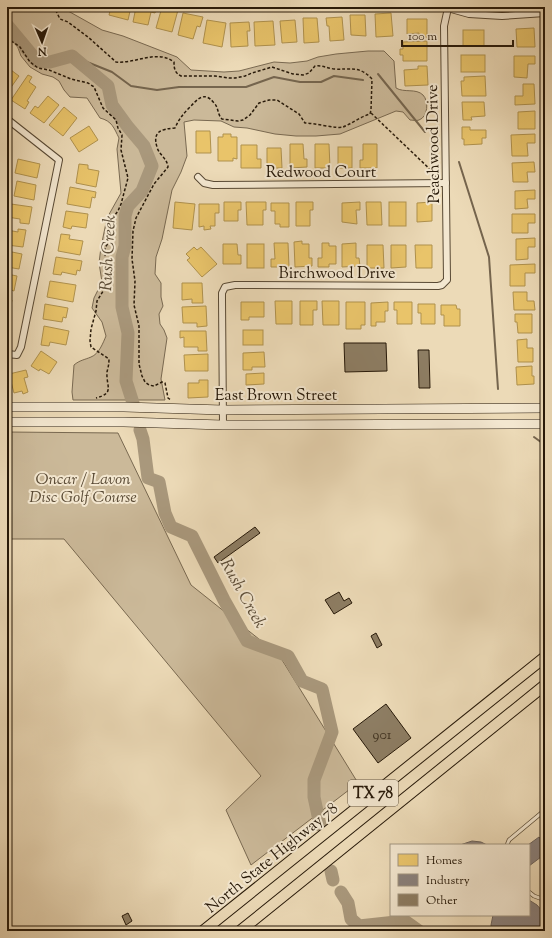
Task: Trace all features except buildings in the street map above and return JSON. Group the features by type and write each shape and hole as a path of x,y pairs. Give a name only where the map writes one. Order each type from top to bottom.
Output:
{"main road":[{"name":"East Brown Street","path":"7,407 117,407 223,410 545,408"},
{"path":"334,409 334,425"},
{"name":"East Brown Street","path":"7,422 124,422 223,425 545,424"},
{"name":"North State Highway 78","path":"202,931 545,657"},
{"name":"TX 78","path":"240,931 545,685"}],"street":[{"path":"224,7 247,7"},
{"path":"446,8 469,14 502,16 545,13"},
{"name":"Peachwood Drive","path":"446,8 444,26 447,280"},
{"path":"7,119 60,160 22,347 17,354 7,354"},
{"name":"Redwood Court","path":"198,177 204,183 213,185 446,183"},
{"name":"Birchwood Drive","path":"223,410 222,292 224,287 235,285 438,286 442,285 447,280"},
{"path":"223,410 223,425"}],"lane":[{"path":"508,844 509,840 545,810"},
{"path":"530,893 545,900"}],"path":[{"path":"46,7 56,11 60,19 68,22 88,37 116,62 131,62 153,56 164,57 174,62 176,74 181,76 215,76 229,78 245,76 272,67 293,74 303,75 309,73 315,66 321,65 332,68 352,68 366,73 372,79 370,114 344,127 332,127 327,125 305,123 299,114 277,100 269,100 259,103 250,115 243,120 222,119 218,116 218,108 214,102 210,98 202,97 197,98 180,118 175,128 164,128 159,131 156,138 157,147 167,162 168,167 154,184 136,218 133,231 132,259 134,305 139,326 140,364 142,376 145,382 154,386 162,382 165,383 168,398 175,402"},
{"path":"7,38 20,47 30,62 38,68 50,70 71,79 94,86 103,108 116,120 122,135 121,150 128,178 125,196 110,224 111,238 105,248 108,283 97,301 90,341 91,347 109,359 107,372 109,389 108,392 96,398"},
{"path":"370,112 436,175 436,183"}],"green space":[{"path":"7,7 61,7 102,30 123,36 177,57 191,70 224,72 239,71 274,62 290,63 307,61 318,57 336,54 384,51 394,61 396,88 417,92 423,95 426,101 427,109 424,116 419,120 410,120 403,112 396,111 340,134 316,136 275,134 247,128 234,127 221,121 194,120 184,122 187,156 172,190 162,239 156,257 155,274 161,283 161,297 163,306 159,314 160,324 167,338 161,379 165,400 73,400 72,392 74,365 94,356 106,336 102,322 92,308 94,298 102,282 99,263 107,218 121,193 117,149 119,138 112,125 100,118 87,98 70,97 59,81 30,67 21,56 15,40 7,34"},
{"name":"Oncar / Lavon Disc Golf Course","path":"7,432 118,433 191,585 279,655 358,783 251,865 226,810 261,776 64,539 7,539"}],"waterway":[{"name":"Rush Creek","path":"7,25 37,61 50,62 72,56 108,86 112,105 144,146 152,166 142,191 128,206 125,216 125,246 122,257 122,307 128,333 126,381 133,403"},
{"path":"72,56 112,72 131,86 157,90 179,87 246,87 274,77 300,82 321,82 334,76 363,80"},
{"path":"378,74 425,132"},
{"path":"459,162 489,257 498,389"},
{"name":"Rush Creek","path":"140,430 143,439 148,478 159,482 165,513 171,527 192,536 224,600 247,641 288,656 302,681 322,689 332,732 314,780 314,797 320,825"},
{"path":"534,437 545,445"},
{"name":"Rush Creek","path":"331,871 333,880"},
{"name":"Rush Creek","path":"341,892 348,903 351,919 359,926 405,921 419,931"}]}
